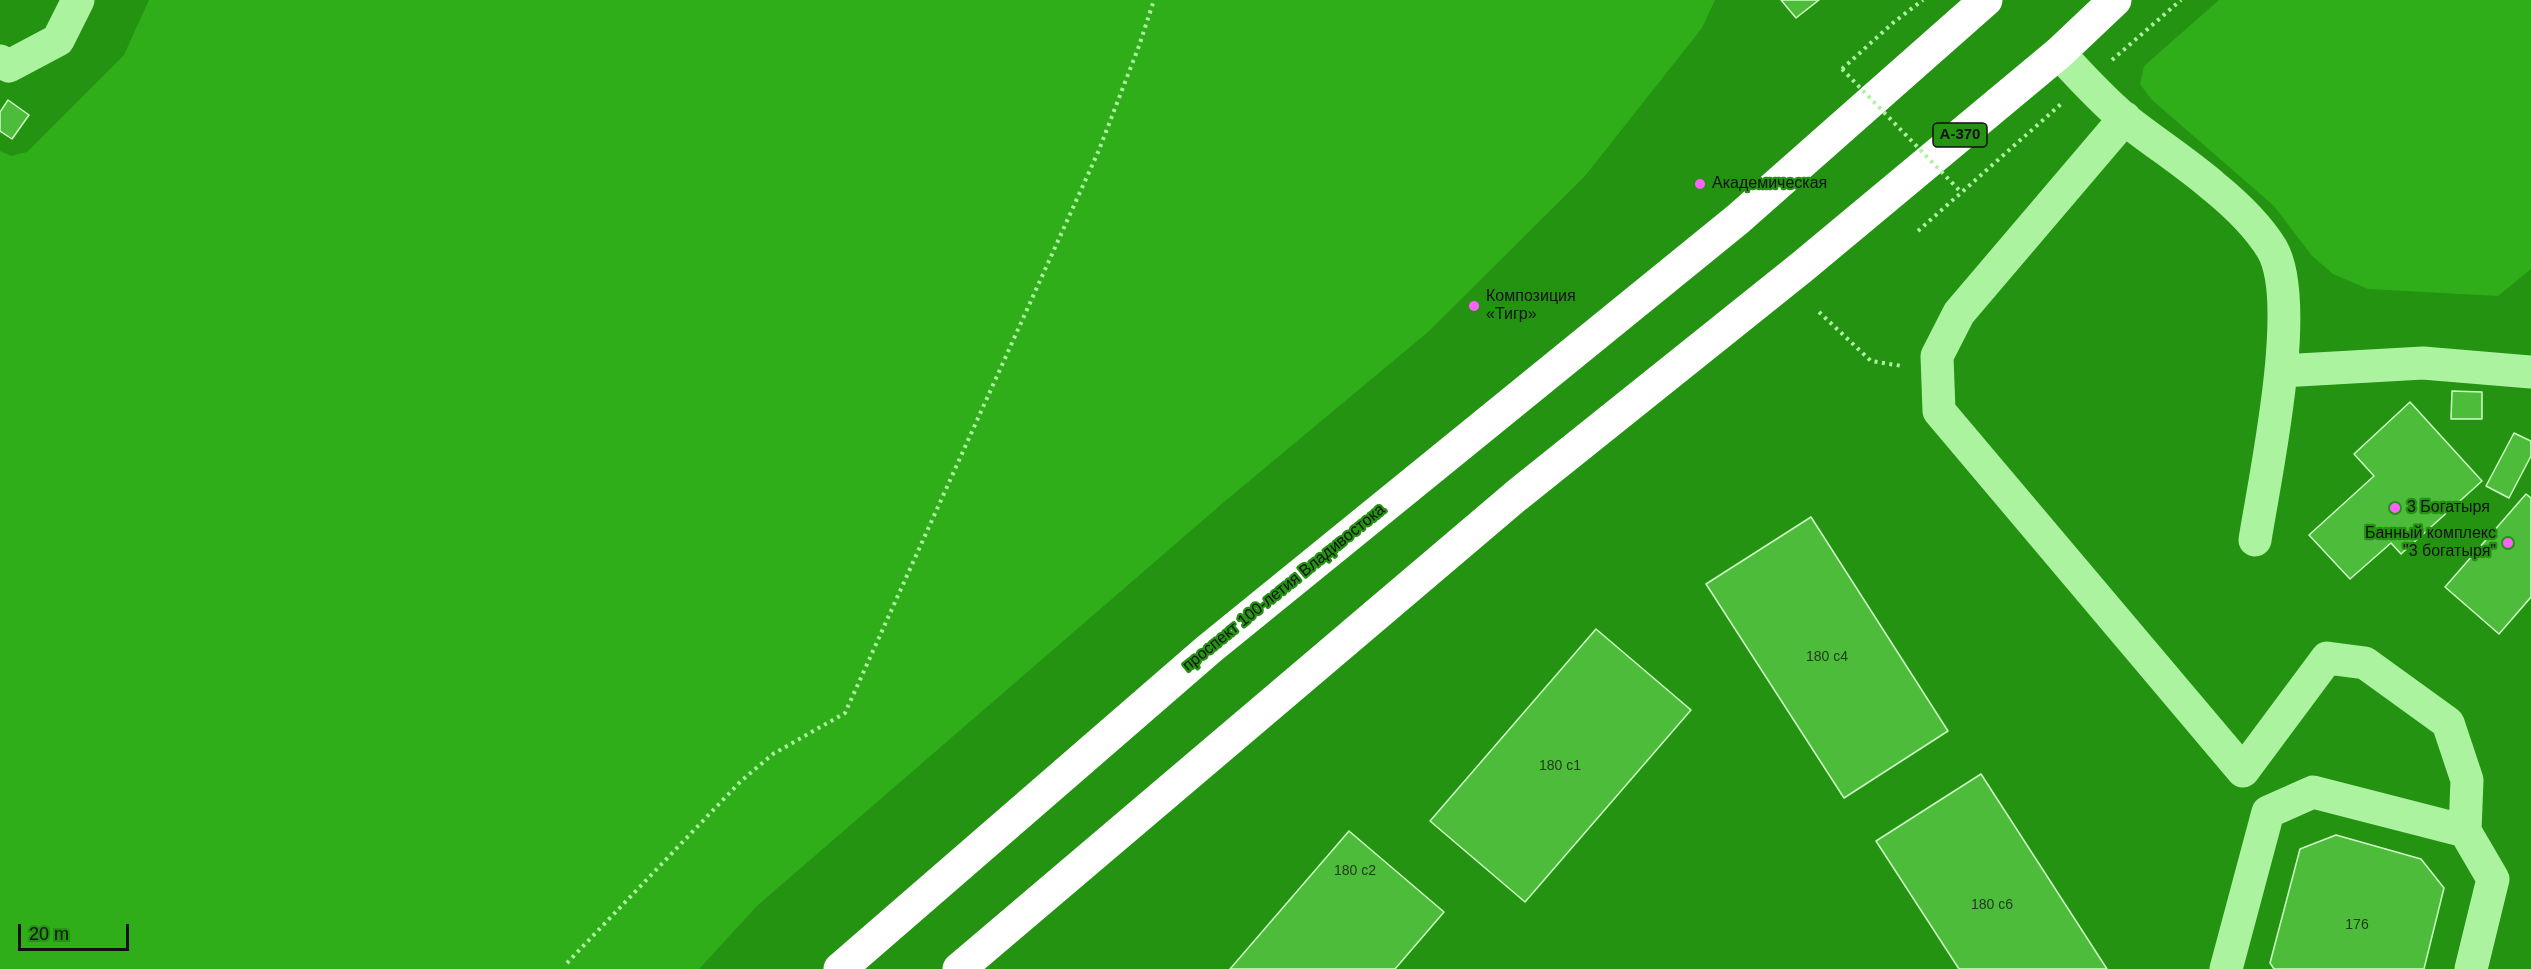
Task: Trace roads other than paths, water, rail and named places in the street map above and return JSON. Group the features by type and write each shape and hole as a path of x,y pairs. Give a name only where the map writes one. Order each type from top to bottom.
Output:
{"highway":[{"name":"проспект 100-летия Владивостока","path":"840,969 1209,649 1738,219 1986,0"},
{"name":"А-370","path":"959,969 1516,496 1802,267 2059,52 2115,0"}],"lane":[{"path":"0,61 9,66 58,40 78,0"},
{"path":"2059,52 2085,83 2125,118 2214,187 2255,228 2272,250 2282,278 2284,321 2281,371 2255,540"},
{"path":"2125,118 1959,313 1937,356 1939,411 2243,771 2327,658 2365,663 2448,723 2467,780 2465,831 2493,879 2471,969"},
{"path":"2281,371 2423,363 2531,372"},
{"path":"2226,969 2268,812 2313,792 2465,831"}],"place":[{"name":"Академическая","path":"1700,184"},
{"name":"Композиция «Тигр»","path":"1474,306"},
{"name":"3 Богатыря","path":"2395,508"},
{"name":"Банный комплекс \"3 богатыря\"","path":"2508,543"}]}
